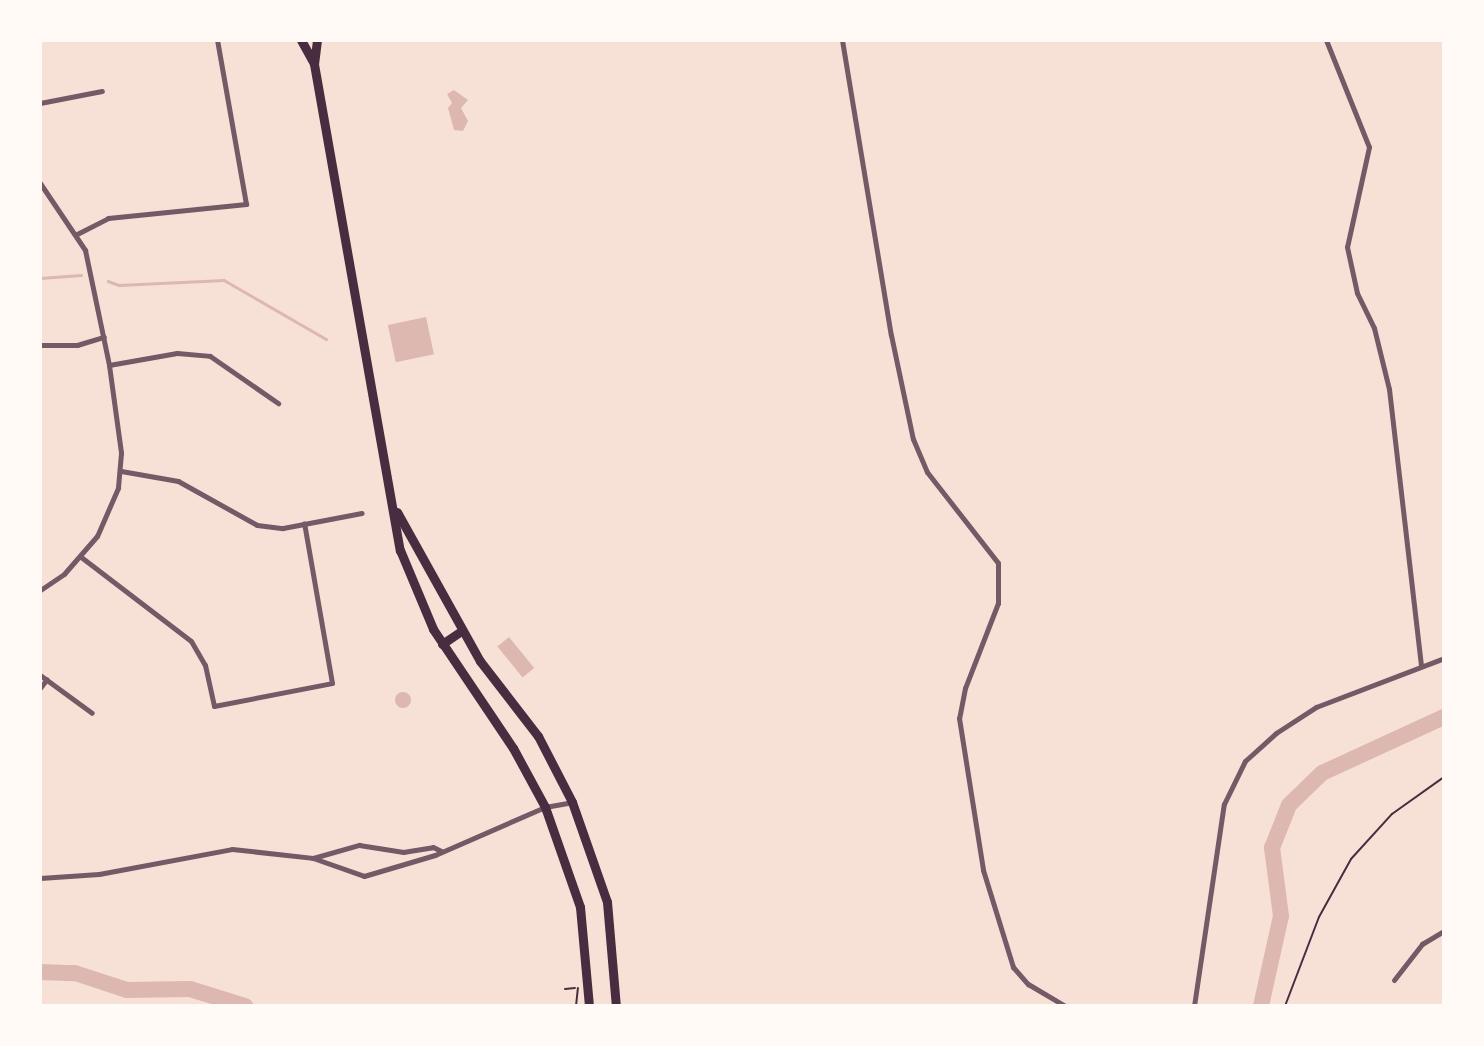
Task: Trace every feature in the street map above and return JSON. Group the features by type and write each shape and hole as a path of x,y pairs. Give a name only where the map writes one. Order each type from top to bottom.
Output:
{"main road":[{"path":"301,40 314,64"},
{"path":"317,40 314,64 396,510 400,550 416,595 442,643 513,748 545,807 580,907 589,1006"},
{"path":"396,510 461,631 538,736 572,802 607,902 616,1006"},
{"path":"442,643 461,631"}],"street":[{"path":"77,234 108,218 246,204 217,40"},
{"path":"842,40 891,335 913,439 927,472 998,563 998,603 965,688 959,718 983,870 1013,967 1028,984 1065,1006"},
{"path":"1326,40 1369,147 1349,223 1348,247 1354,284 1374,328 1389,389 1421,666"},
{"path":"40,103 102,91"},
{"path":"40,183 77,234 85,250 109,365 121,471 106,520 80,557 40,590"},
{"path":"40,345 77,345 104,337"},
{"path":"109,365 177,353 210,356 278,403"},
{"path":"121,471 178,481 257,526 304,523 362,513"},
{"path":"80,557 191,641 205,665 214,706 332,683 304,523"},
{"path":"1194,1006 1224,804 1245,761 1276,733 1316,707 1444,658"},
{"path":"40,674 92,713"},
{"path":"40,688 47,679"},
{"path":"40,878 99,874 232,849 313,858 364,876 441,851 545,807 572,802"},
{"path":"313,858 359,845 403,852 433,847 441,851"},
{"path":"1394,980 1422,944 1444,931"}],"path":[{"path":"1285,1006 1319,917 1351,859 1392,814 1444,777"},
{"path":"565,989 576,988"}],"shaded area":[{"path":"454,90 468,100 461,108 468,121 463,131 454,130 448,108 452,103 447,94"},
{"path":"426,317 434,354 396,362 388,325"},
{"path":"509,637 534,668 523,678 497,646"},
{"path":"403,692 409,694 409,706 403,708 397,706 395,700 397,694"}],"waterway":[{"path":"40,278 81,275"},
{"path":"108,281 119,285 224,280 326,339"},
{"path":"1261,1006 1281,916 1272,848 1289,805 1322,773 1444,717"},
{"path":"40,972 75,973 127,990 190,989 245,1006"}]}
